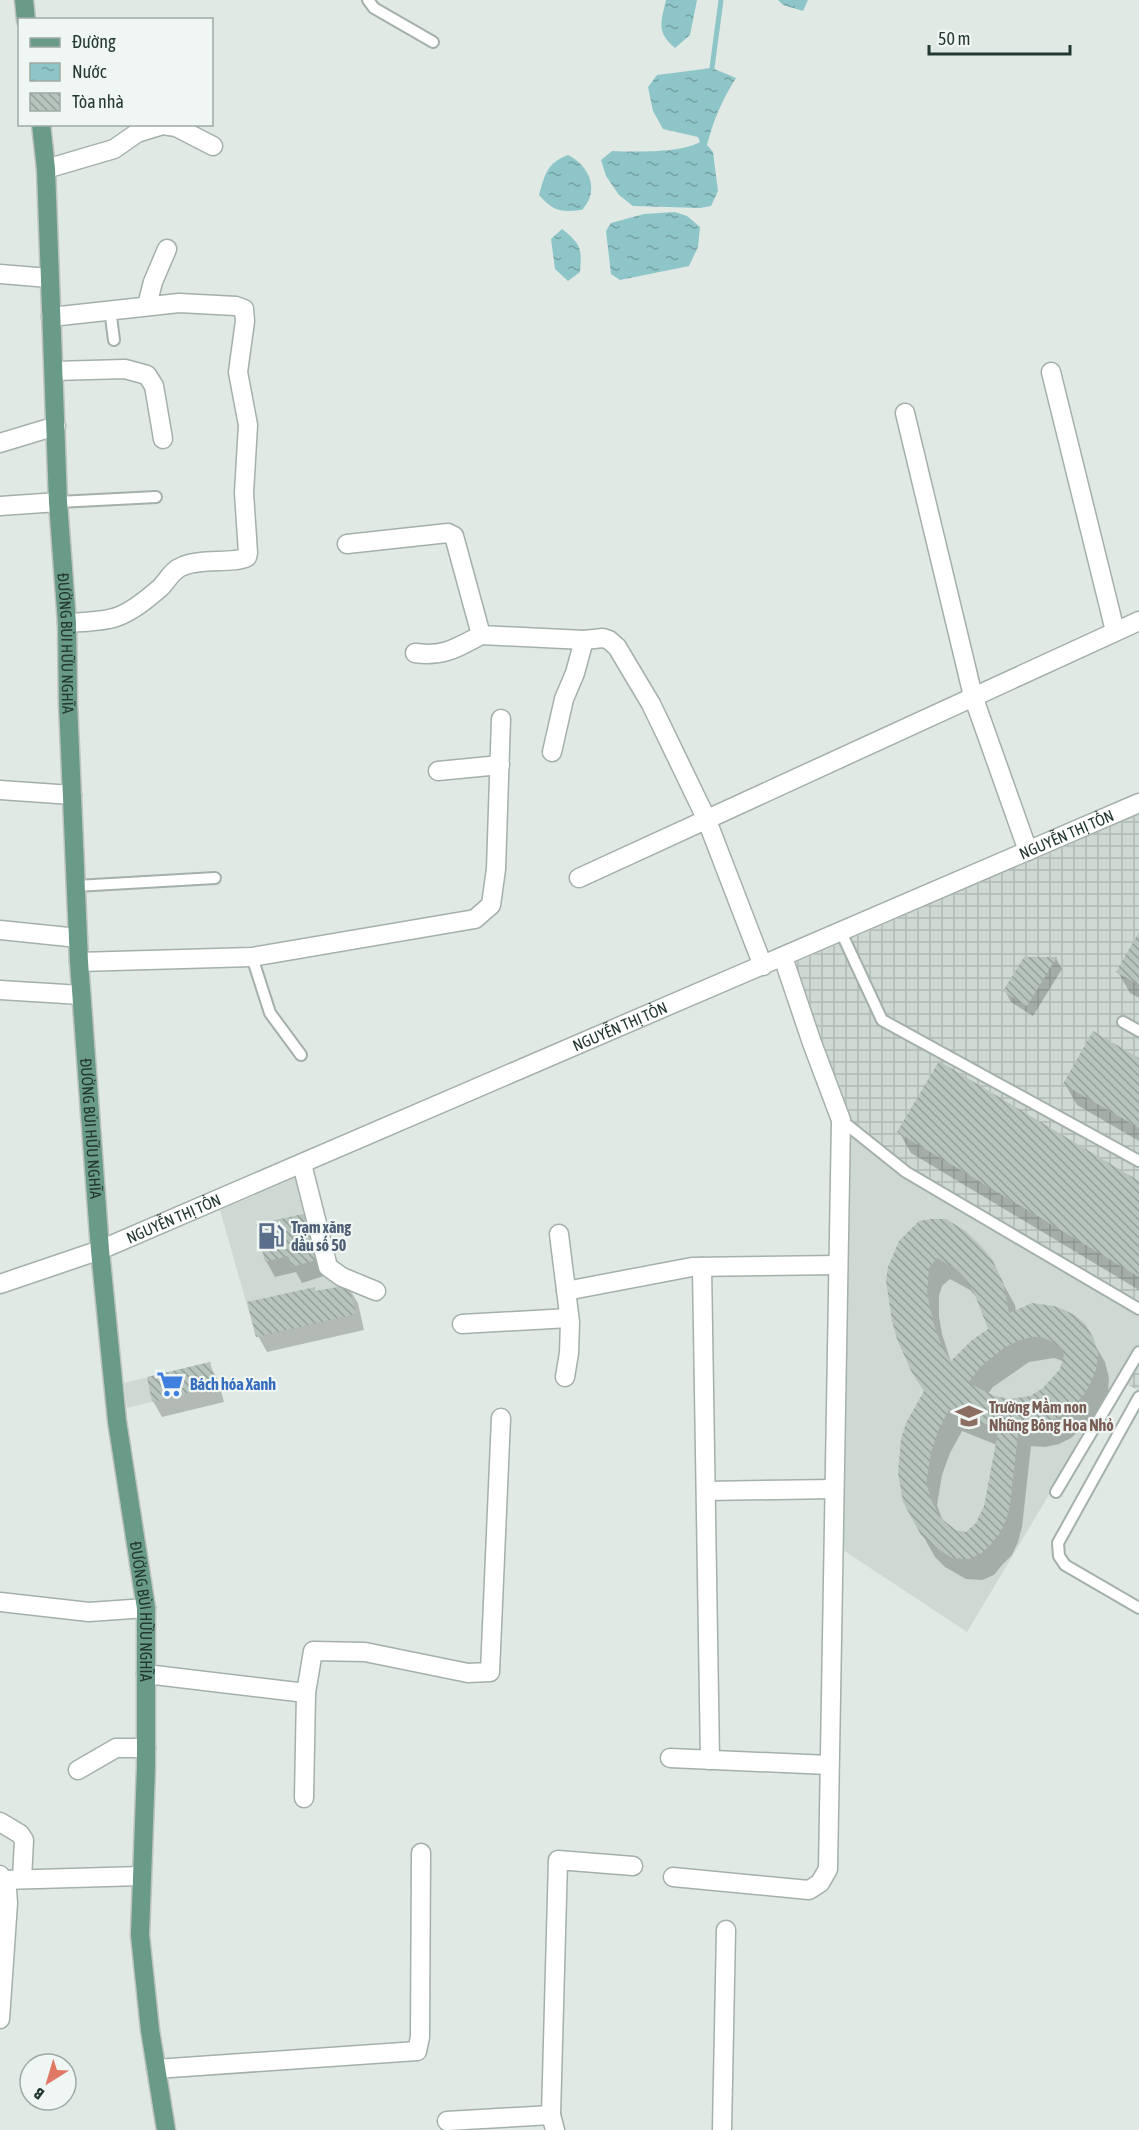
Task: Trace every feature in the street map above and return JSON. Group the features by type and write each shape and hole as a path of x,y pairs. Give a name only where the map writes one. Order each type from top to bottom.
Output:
{"main road":[{"path":"24,0 26,18"},
{"name":"ĐƯỜNG BÙI HỮU NGHĨA","path":"41,126 46,169 58,502 67,623 81,995 100,1250 117,1421 146,1608 146,1748 140,1935 150,2030 166,2130"}],"street":[{"path":"46,169 114,148 137,133 160,126"},
{"path":"170,126 176,127 213,146"},
{"path":"147,305 153,282 167,249"},
{"path":"0,274 49,278"},
{"path":"51,317 179,303 236,306 244,309 245,321 238,372 248,425 244,494 247,557 183,566 154,592 114,618 67,623"},
{"path":"54,371 125,369 147,375 154,386 163,439"},
{"path":"1051,372 1115,631"},
{"path":"905,413 974,696 1028,851"},
{"path":"0,443 56,426"},
{"path":"0,506 58,502"},
{"path":"347,544 436,533 454,536 481,635"},
{"path":"579,878 1139,621"},
{"path":"415,653 432,655 441,653 455,649 481,635 584,640 603,638 617,647 651,704 706,818 763,966"},
{"path":"552,752 564,699 575,673 584,640"},
{"path":"79,962 252,957 475,919 491,905 496,869 501,719"},
{"path":"438,771 500,765"},
{"path":"0,790 72,795"},
{"name":"NGUYỄN THỊ TỒN","path":"0,1284 100,1250 1139,802"},
{"path":"0,930 78,938"},
{"path":"673,1877 809,1890 823,1880 828,1869 842,1120 812,1043 783,957"},
{"path":"0,990 81,995"},
{"path":"302,1164 328,1268 376,1292"},
{"path":"559,1234 570,1337 565,1377"},
{"path":"566,1291 702,1266 838,1265"},
{"path":"702,1266 710,1760"},
{"path":"462,1324 569,1318"},
{"path":"304,1798 306,1693 313,1651 365,1652 468,1673 490,1672 501,1418"},
{"path":"706,1491 834,1488"},
{"path":"0,1602 89,1612 146,1608"},
{"path":"146,1674 306,1693"},
{"path":"78,1770 116,1748 146,1748"},
{"path":"670,1758 829,1765"},
{"path":"0,1822 20,1834 24,1840 22,1879"},
{"path":"156,2070 417,2051 420,2037 421,1853"},
{"path":"447,2121 553,2122 558,1860 633,1866"},
{"path":"1,1877 22,1879 141,1876"},
{"path":"0,2019 8,1903 7,1890 1,1877"},
{"path":"722,2130 726,1930"}],"lane":[{"path":"368,0 374,8 433,42"},
{"path":"110,309 114,340"},
{"path":"58,502 156,497"},
{"path":"76,886 215,878"},
{"path":"841,932 882,1020 1139,1161"},
{"path":"252,957 270,1013 301,1055"},
{"path":"1123,1022 1139,1031"},
{"path":"842,1120 906,1172 1139,1309"},
{"path":"1056,1492 1139,1352"},
{"path":"1139,1397 1058,1543 1059,1556 1065,1565 1139,1608"}],"shaded area":[{"path":"1139,814 1139,1304 911,1169 848,1120 792,964"},
{"name":"Trường Mầm non Những Bông Hoa Nhỏ","path":"848,1129 1139,1314 1139,1344 967,1632 840,1548"},
{"name":"Trạm xăng dầu số 50","path":"298,1177 322,1271 349,1285 356,1314 256,1337 220,1210"},
{"path":"1139,1359 1139,1391 1125,1383"},
{"name":"Bách hóa Xanh","path":"210,1362 216,1386 127,1408 124,1383"}],"water":[{"path":"666,0 697,0 690,35 675,48 662,32"},
{"path":"778,0 808,0 803,11 783,5"},
{"path":"712,68 736,78 719,110 707,145 713,152 718,191 711,206 700,208 633,206 619,195 606,176 601,160 612,151 670,150 692,146 700,142 698,137 663,129 653,111 648,87 657,75"},
{"path":"568,155 582,166 590,180 590,195 582,210 558,210 539,195 548,170 555,162"},
{"path":"675,212 687,216 700,227 698,247 689,266 620,280 611,274 606,231 611,223 644,214"},
{"path":"562,229 577,243 581,257 580,272 568,281 555,269 551,239"}],"building":[{"path":"1139,932 1139,985 1116,972"},
{"path":"1024,957 1057,957 1027,1006 1003,991"},
{"path":"1093,1031 1139,1058 1139,1128 1063,1084"},
{"path":"939,1061 1139,1181 1139,1277 897,1132"},
{"path":"308,1213 319,1259 292,1267 288,1256 265,1262 256,1224"},
{"path":"946,1219 964,1230 992,1259 1003,1282 1009,1313 1032,1303 1065,1310 1086,1325 1094,1339 1098,1355 1096,1370 1091,1382 1083,1396 1072,1407 1046,1423 1032,1426 1019,1425 1010,1505 1006,1520 1000,1533 991,1544 982,1553 969,1559 952,1558 921,1535 903,1502 898,1473 901,1439 906,1423 924,1391 912,1373 897,1339 886,1281 888,1267 899,1241 919,1221","holes":["937,1258 956,1269 966,1279 988,1329 972,1340 951,1361 943,1349 934,1325 927,1293 929,1268","1041,1337 1062,1349 1064,1355 1060,1369 1042,1389 1030,1396 1009,1399 995,1396 968,1383 981,1366 1017,1341","949,1410 976,1422 999,1427 984,1506 976,1523 966,1532 956,1530 942,1519 933,1504 926,1483 931,1453 938,1431"]},
{"path":"349,1285 356,1314 256,1337 247,1302 315,1287 315,1291"},
{"name":"Bách hóa Xanh","path":"210,1362 216,1386 152,1402 147,1377"}],"waterway":[{"path":"712,68 721,0"}],"place":[{"name":"Trạm xăng dầu số 50","path":"271,1236"},
{"name":"Bách hóa Xanh","path":"170,1384"},
{"name":"Trường Mầm non Những Bông Hoa Nhỏ","path":"969,1416"}]}
